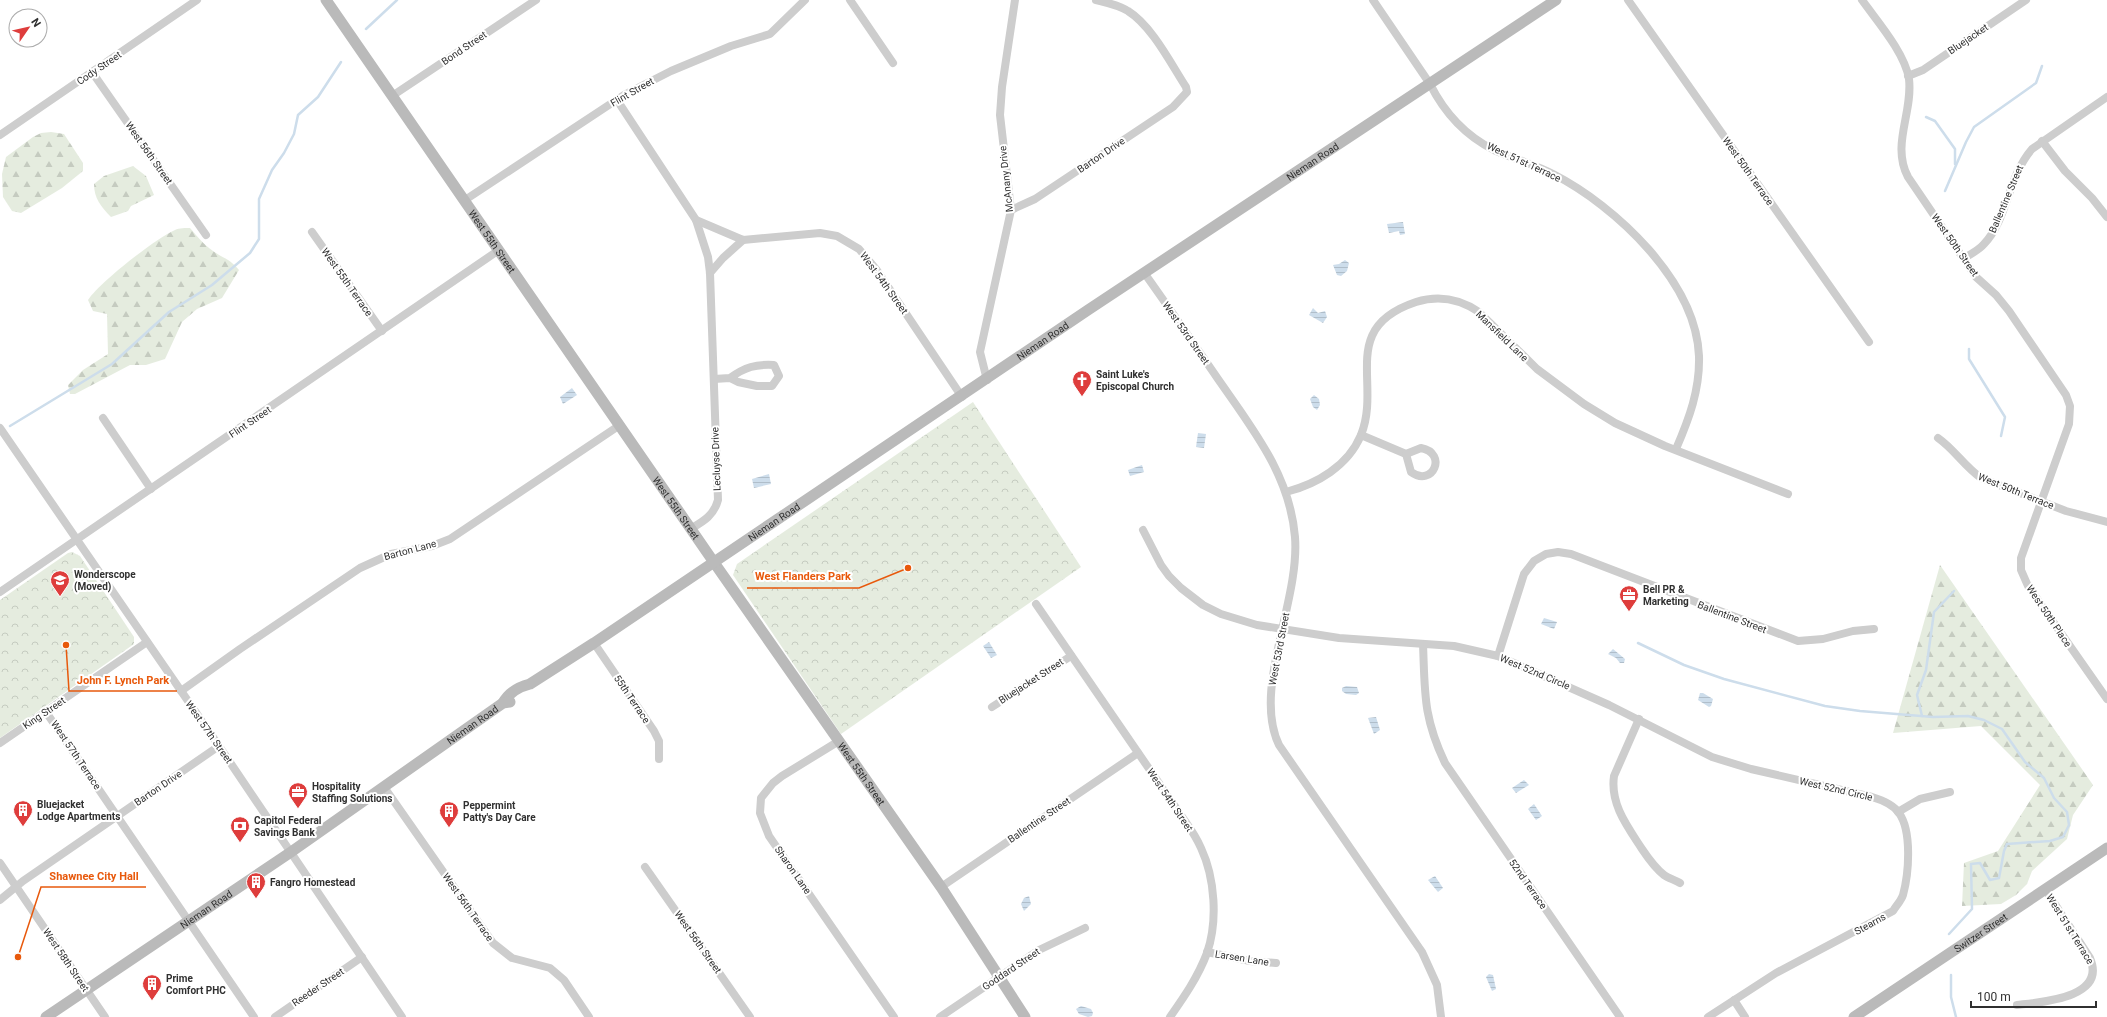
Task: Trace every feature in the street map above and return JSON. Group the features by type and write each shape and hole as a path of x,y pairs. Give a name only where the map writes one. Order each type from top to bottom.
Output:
{"main road":[{"name":"West 55th Street","path":"326,0 692,528 713,561 941,887 1000,976 1025,1017"},
{"name":"Nieman Road","path":"46,1017 291,852 503,703 512,701 525,693 530,684 962,397 1088,310 1146,274 1556,0"},
{"name":"Switzer Street","path":"1854,1017 2107,848"}],"street":[{"name":"Cody Street","path":"0,135 197,0"},
{"name":"Bond Street","path":"392,96 536,0"},
{"name":"Flint Street","path":"465,200 617,100 671,71 731,46 770,34 806,0"},
{"path":"850,0 893,63"},
{"name":"McAnany Drive","path":"987,380 980,352 1011,210 1000,115 1002,87 1015,0"},
{"name":"Barton Drive","path":"1011,210 1035,199 1173,107 1187,92 1186,87 1141,22 1128,11 1116,5 1096,0"},
{"name":"West 51st Terrace","path":"1373,0 1430,84 1437,98 1454,119 1473,137 1493,149 1553,174 1584,192 1607,208 1645,246 1670,280 1692,320 1699,355 1695,399 1676,449"},
{"name":"West 50th Terrace","path":"1628,0 1869,342"},
{"name":"West 50th Street","path":"1862,0 1898,52 1908,76 1908,100 1900,147 1903,168 1976,277 1996,295 2009,311 2066,395 2070,406 2069,424 2041,502"},
{"name":"Bluejacket","path":"1908,76 1923,70 2023,1"},
{"name":"West 56th Street","path":"92,72 206,235"},
{"name":"Ballentine Street","path":"1964,258 1984,245 1994,232 2019,166 2032,149 2107,98"},
{"path":"617,100 696,220"},
{"path":"2042,141 2065,171 2092,198 2107,217"},
{"name":"West 54th Street","path":"696,220 743,240 820,233 837,236 851,243 872,263 962,397"},
{"name":"Lecluyse Drive","path":"692,528 705,520 715,510 718,500 710,273 708,256 696,220"},
{"name":"West 55th Terrace","path":"312,232 382,331"},
{"path":"710,273 723,258 743,240"},
{"name":"Flint Street","path":"0,592 499,250"},
{"name":"West 53rd Street","path":"1146,274 1268,453 1286,492 1292,519 1295,556 1294,576 1270,697 1270,718 1274,735 1279,745 1425,957 1438,985 1441,1017"},
{"name":"Mansfield Lane","path":"1286,492 1310,484 1328,475 1344,460 1361,435 1366,414 1366,356 1373,334 1383,321 1403,307 1421,301 1441,298 1463,303 1479,312 1536,369 1584,404 1638,435 1788,494"},
{"path":"714,379 730,378 738,382 757,386 772,386 779,376 774,365 760,364 740,371 730,378"},
{"path":"103,418 151,489"},
{"name":"Barton Lane","path":"181,692 247,644 360,568 391,554 432,546 450,539 620,425"},
{"name":"West 57th Street","path":"0,428 70,533 77,539 219,746 402,1017"},
{"path":"1361,435 1406,454"},
{"name":"West 50th Terrace","path":"1938,438 1948,445 1969,470 1981,478 2041,502 2107,522"},
{"name":"West 50th Place","path":"2041,502 2021,558 2021,570 2028,586 2107,699"},
{"name":"West 52nd Circle","path":"1143,530 1161,565 1169,576 1181,588 1203,605 1221,614 1244,622 1339,638 1454,646 1498,656 1530,668 1639,719 1712,757 1751,769 1872,797 1882,800 1898,812"},
{"name":"Ballentine Street","path":"1498,656 1524,574 1534,561 1546,554 1558,552 1571,554 1798,641 1823,639 1853,631 1874,629"},
{"name":"West 54th Street","path":"1036,604 1187,824 1203,854 1212,887 1213,907 1207,952 1195,979 1170,1017"},
{"name":"King Street","path":"0,743 147,642"},
{"name":"55th Terrace","path":"594,642 654,731 659,741 659,759"},
{"name":"52nd Terrace","path":"1423,644 1423,685 1426,709 1430,728 1439,750 1456,780 1620,1017"},
{"name":"Bluejacket Street","path":"992,707 1071,656"},
{"name":"West 57th Terrace","path":"46,712 254,1017"},
{"path":"1639,719 1614,776 1614,797 1626,826 1657,869 1665,876 1680,883"},
{"name":"Sharon Lane","path":"838,741 773,783 761,798 760,813 769,836 894,1017"},
{"name":"Barton Drive","path":"0,900 16,887 219,746"},
{"name":"Ballentine Street","path":"941,887 1138,753"},
{"name":"West 56th Terrace","path":"384,787 493,943 512,958 550,968 564,980 589,1017"},
{"path":"1898,812 1920,799 1950,792"},
{"name":"Stearns","path":"1708,1017 1805,956 1848,936 1893,911 1902,897 1908,848 1907,830 1898,812"},
{"name":"West 58th Street","path":"0,863 105,1017"},
{"name":"West 56th Street","path":"645,866 750,1017"},
{"name":"West 51st Terrace","path":"2017,1005 2052,1001 2077,993 2094,978 2095,970 2090,958 2045,889"},
{"name":"Goddard Street","path":"940,1017 1039,950 1085,928"},
{"name":"Larsen Lane","path":"1207,952 1250,961 1276,963"},
{"name":"Reeder Street","path":"274,1017 362,957"},
{"path":"1734,1000 1745,1017"}],"green space":[{"path":"51,132 64,134 83,163 83,171 62,188 21,213 12,211 3,197 2,174 6,157 33,137 41,133"},
{"path":"133,166 146,176 154,195 131,206 128,211 111,217 99,202 95,194 94,184 104,176"},
{"path":"190,228 207,246 239,270 222,298 197,309 182,322 165,359 146,365 130,365 75,394 70,394 68,385 83,370 108,354 107,314 93,311 88,300 94,292 116,272 155,242 177,229"},
{"path":"973,402 1081,567 841,734 733,575 737,564"},
{"path":"72,552 80,556 134,637 134,644 0,738 0,600 68,553"},
{"path":"1940,565 2093,785 2073,815 2067,839 2032,871 2027,884 2016,895 2001,904 1962,906 1964,863 1998,851 2040,785 1981,726 1893,733"}],"water":[{"path":"1403,222 1405,234 1400,235 1399,231 1389,233 1387,224"},
{"path":"1345,260 1349,263 1347,271 1341,276 1337,275 1333,265 1339,264"},
{"path":"1313,308 1318,313 1325,311 1327,317 1323,323 1309,315"},
{"path":"572,388 577,395 563,404 560,397"},
{"path":"1314,395 1319,399 1320,405 1317,410 1313,407 1310,399"},
{"path":"1198,433 1206,434 1204,448 1196,447"},
{"path":"1142,465 1144,472 1130,476 1128,470"},
{"path":"769,474 771,484 754,488 752,479"},
{"path":"1544,618 1557,622 1554,629 1541,624"},
{"path":"989,642 997,655 991,658 983,646"},
{"path":"1613,649 1625,659 1624,663 1620,663 1616,658 1608,654"},
{"path":"1346,686 1357,687 1359,693 1356,695 1346,694 1342,691 1342,688"},
{"path":"1700,693 1703,693 1713,699 1711,706 1709,707 1698,700"},
{"path":"1376,717 1380,730 1374,734 1368,718"},
{"path":"1524,780 1529,785 1516,793 1512,788"},
{"path":"1534,804 1542,816 1536,820 1528,809"},
{"path":"1435,876 1443,888 1438,892 1428,880"},
{"path":"1029,896 1031,904 1024,911 1021,904 1024,898"},
{"path":"1489,974 1493,975 1496,989 1492,991 1486,977"},
{"path":"1081,1006 1091,1009 1093,1013 1092,1016 1088,1017 1079,1014 1076,1009"}],"waterway":[{"path":"366,29 397,0"},
{"path":"10,426 112,364 169,312 212,285 250,253 259,239 259,199 272,170 284,153 294,134 298,115 318,97 341,62"},
{"path":"1945,191 1974,127 2036,83 2042,66"},
{"path":"1926,117 1935,121 1955,149 1955,164"},
{"path":"1969,349 1969,359 2005,417 2001,436"},
{"path":"1922,716 1917,695 1926,670 1934,612 1954,591"},
{"path":"1638,643 1684,665 1724,679 1825,706 1860,711 1933,717 1968,716 1984,720 2002,729 2025,762 2044,778 2054,798 2067,812 2069,825 2063,837 2050,841 2007,844 2004,851 1999,878 1990,880 1980,863 1971,864 1972,909 1949,934"},
{"path":"1951,975 1951,997 1956,1017"}],"place":[{"name":"Saint Luke's Episcopal Church","path":"1082,397"},
{"name":"West Flanders Park","path":"908,568"},
{"name":"Wonderscope (Moved)","path":"60,597"},
{"name":"Bell PR & Marketing","path":"1629,612"},
{"name":"John F. Lynch Park","path":"66,645"},
{"name":"Hospitality Staffing Solutions","path":"298,809"},
{"name":"Bluejacket Lodge Apartments","path":"23,827"},
{"name":"Peppermint Patty's Day Care","path":"449,828"},
{"name":"Capitol Federal Savings Bank","path":"240,843"},
{"name":"Fangro Homestead","path":"256,899"},
{"name":"Shawnee City Hall","path":"18,957"},
{"name":"Prime Comfort PHC","path":"152,1001"}]}
